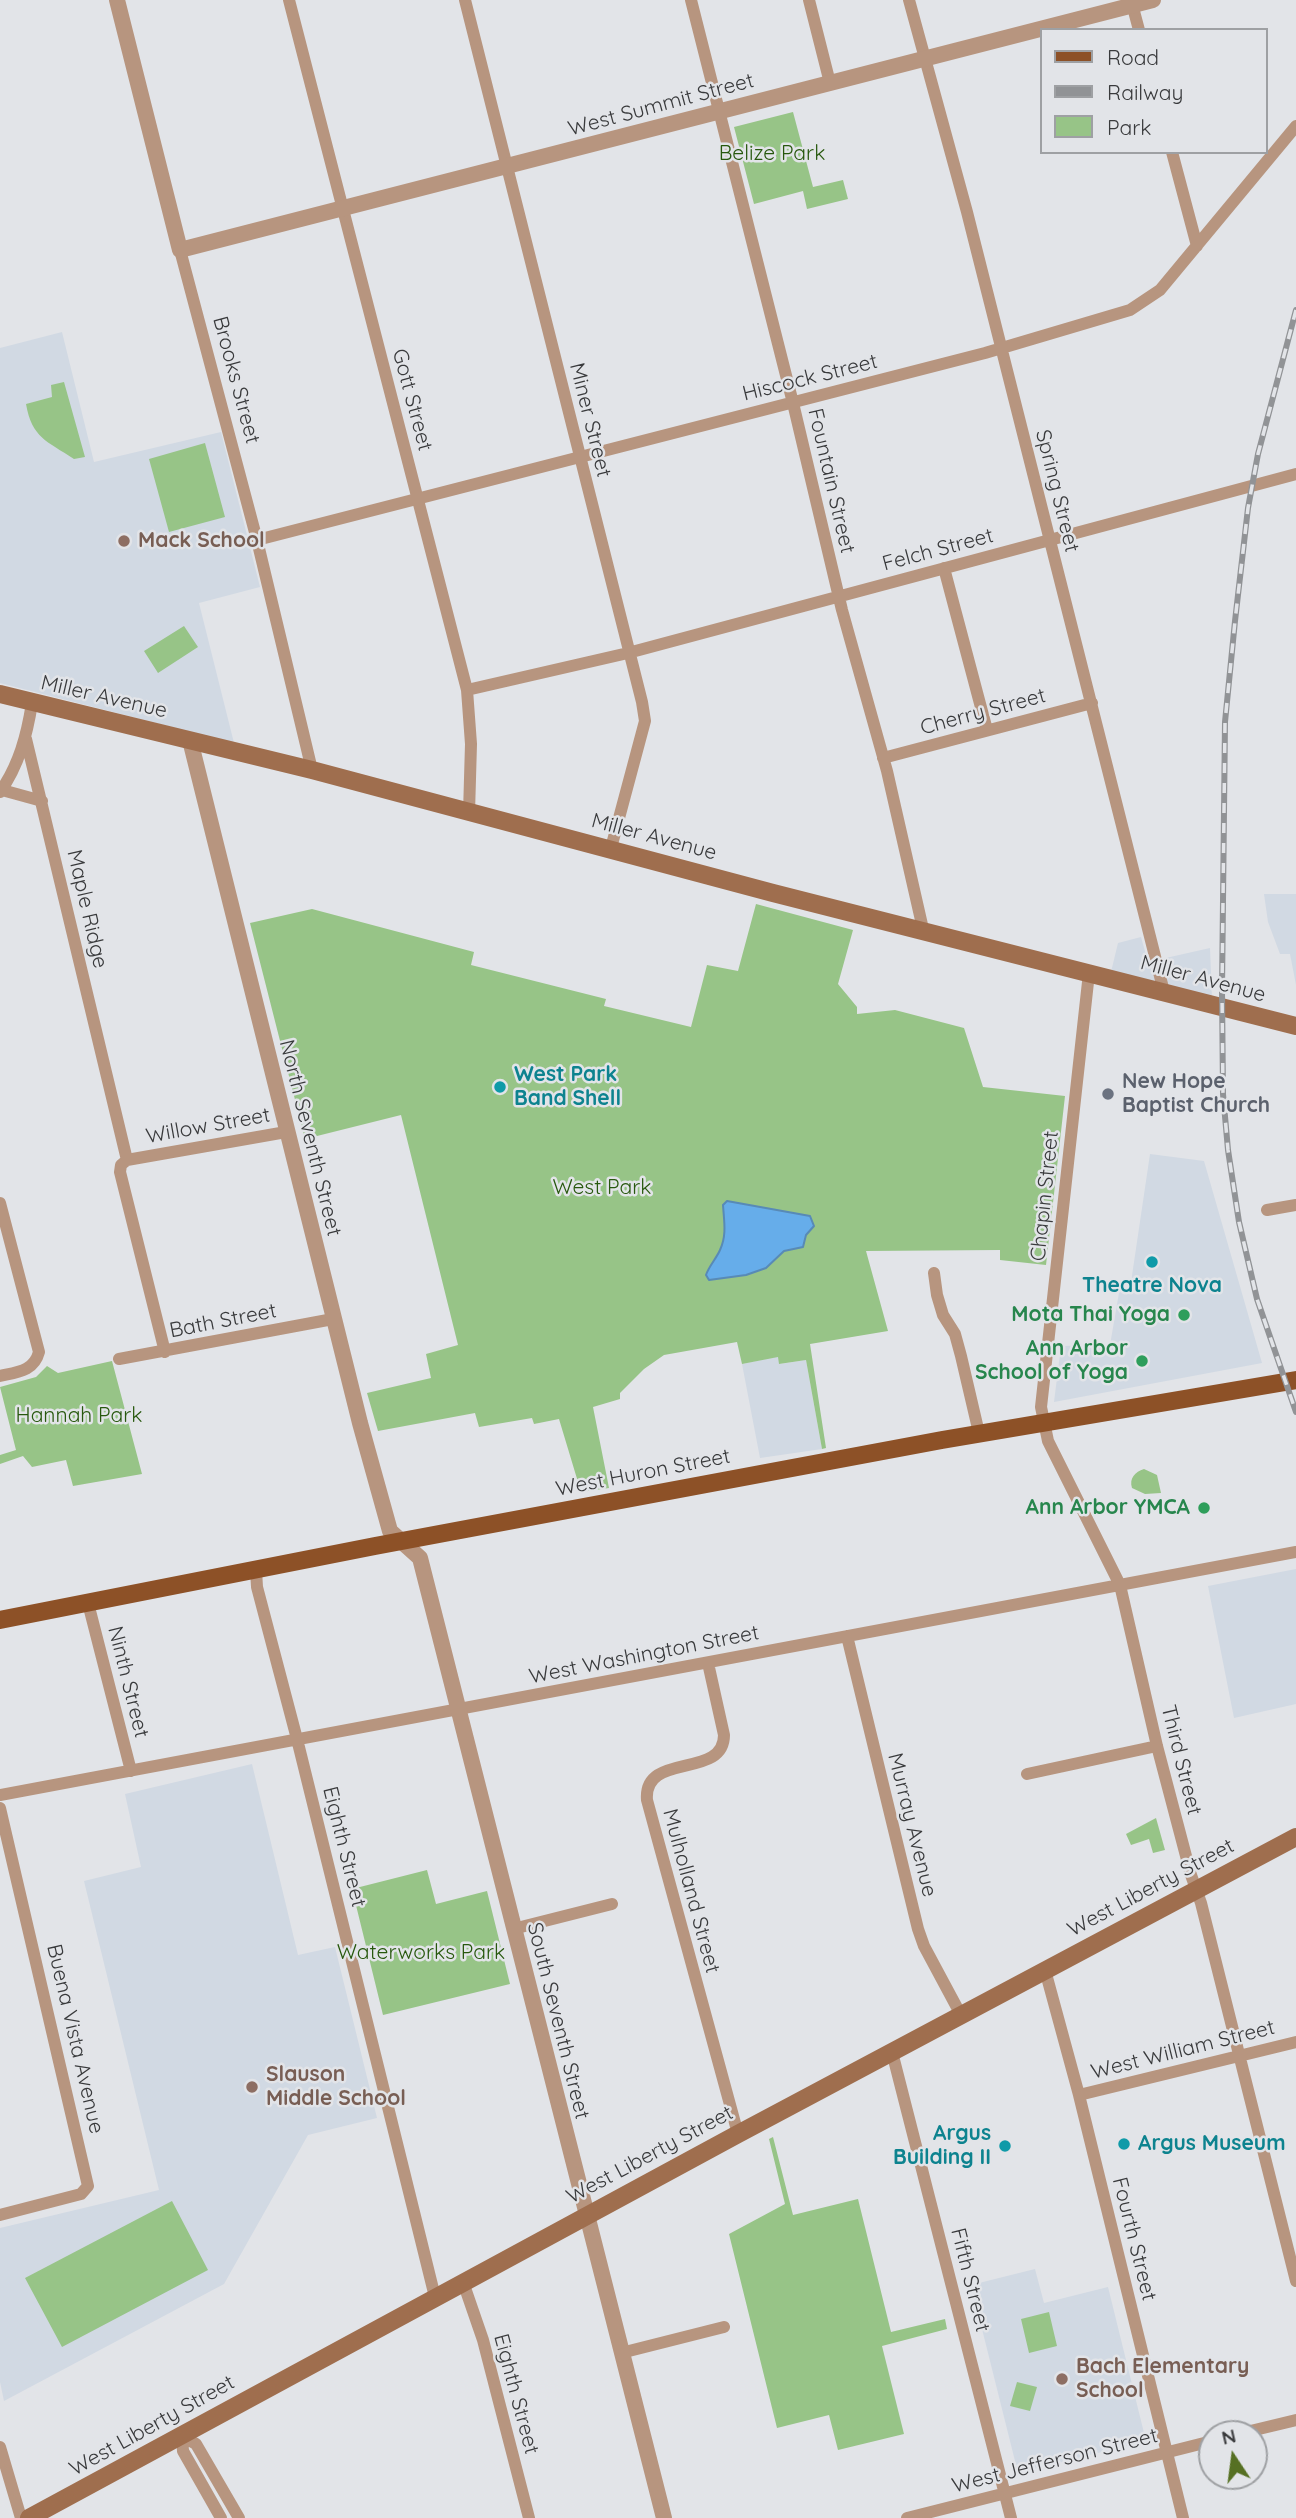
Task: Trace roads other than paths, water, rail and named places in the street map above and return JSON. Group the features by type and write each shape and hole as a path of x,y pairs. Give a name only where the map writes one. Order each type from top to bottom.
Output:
{"main road":[{"name":"Miller Avenue","path":"0,694 313,770 469,813 1296,1026"},
{"name":"West Huron Street","path":"0,1620 402,1540 979,1433 1296,1380"},
{"name":"West Liberty Street","path":"29,2518 585,2216 1296,1837"}],"street":[{"name":"Brooks Street","path":"117,0 257,540 313,770"},
{"name":"Gott Street","path":"289,0 467,690 471,744 469,813"},
{"name":"Miner Street","path":"465,0 642,702 645,721 611,848"},
{"name":"Fountain Street","path":"691,0 839,597 883,758 923,929"},
{"path":"809,0 830,83"},
{"name":"Spring Street","path":"909,0 967,212 1164,992"},
{"name":"West Summit Street","path":"1040,28 1131,3 1153,0"},
{"path":"1131,3 1138,28"},
{"name":"West Summit Street","path":"180,250 1040,28"},
{"name":"Hiscock Street","path":"257,540 1001,349 1130,310 1160,290 1296,126"},
{"path":"1173,154 1197,246"},
{"name":"Felch Street","path":"467,690 628,653 1296,474"},
{"path":"944,568 987,730"},
{"path":"32,703 26,738 1,791 42,801"},
{"name":"Cherry Street","path":"883,758 1092,703"},
{"name":"Maple Ridge","path":"26,738 111,1088"},
{"name":"North Seventh Street","path":"190,740 333,1318 390,1531 402,1540"},
{"name":"Chapin Street","path":"1043,1422 1041,1407 1089,973"},
{"name":"Willow Street","path":"111,1088 127,1160 286,1132"},
{"path":"127,1160 121,1165 120,1172 165,1352"},
{"path":"0,1203 39,1352 32,1366 0,1376"},
{"path":"1267,1210 1296,1205"},
{"path":"934,1273 943,1315 955,1334 979,1433"},
{"name":"Bath Street","path":"119,1359 333,1318"},
{"name":"Third Street","path":"1043,1422 1048,1441 1120,1585 1157,1746 1240,2056 1296,2281"},
{"name":"South Seventh Street","path":"402,1540 419,1558 664,2518"},
{"name":"West Washington Street","path":"0,1795 1296,1552"},
{"name":"Eighth Street","path":"256,1570 257,1587 298,1739 435,2297"},
{"name":"Ninth Street","path":"88,1603 131,1770"},
{"name":"Murray Avenue","path":"846,1636 918,1930 924,1947 961,2015"},
{"name":"Mulholland Street","path":"708,1662 724,1745 711,1757 659,1774 649,1782 646,1789 738,2134"},
{"path":"1027,1774 1157,1746"},
{"name":"Buena Vista Avenue","path":"0,1808 88,2186 81,2194 0,2215"},
{"path":"513,1929 612,1904"},
{"name":"Fourth Street","path":"1045,1970 1079,2095 1183,2518"},
{"name":"West William Street","path":"1079,2095 1296,2042"},
{"name":"Fifth Street","path":"892,2052 1011,2518"},
{"name":"Eighth Street","path":"463,2282 493,2377 529,2518"},
{"path":"621,2353 724,2328"},
{"path":"1268,2427 1296,2420"},
{"path":"182,2436 183,2451 221,2518"},
{"path":"182,2436 196,2444 239,2518"},
{"name":"West Jefferson Street","path":"907,2518 1198,2444"},
{"path":"0,2446 21,2518"}],"water":[{"path":"727,1201 810,1216 814,1226 806,1235 803,1247 784,1251 766,1268 746,1275 709,1280 706,1275 724,1239 723,1205"}],"railway":[{"path":"1296,310 1258,454 1248,508 1235,621 1225,722 1222,990 1223,1094 1239,1222 1257,1299 1296,1412"}],"place":[{"name":"Mack School","path":"124,541"},
{"name":"West Park Band Shell","path":"500,1087"},
{"name":"New Hope Baptist Church","path":"1108,1094"},
{"name":"Theatre Nova","path":"1152,1262"},
{"name":"Mota Thai Yoga","path":"1184,1315"},
{"name":"Ann Arbor School of Yoga","path":"1142,1361"},
{"name":"Ann Arbor YMCA","path":"1204,1508"},
{"name":"Slauson Middle School","path":"252,2087"},
{"name":"Argus Museum","path":"1124,2144"},
{"name":"Argus Building II","path":"1005,2146"},
{"name":"Bach Elementary School","path":"1062,2379"}],"park label":[{"name":"Belize Park","path":"772,154"},
{"name":"West Park","path":"602,1188"},
{"name":"Hannah Park","path":"79,1416"},
{"name":"Waterworks Park","path":"421,1953"}]}
